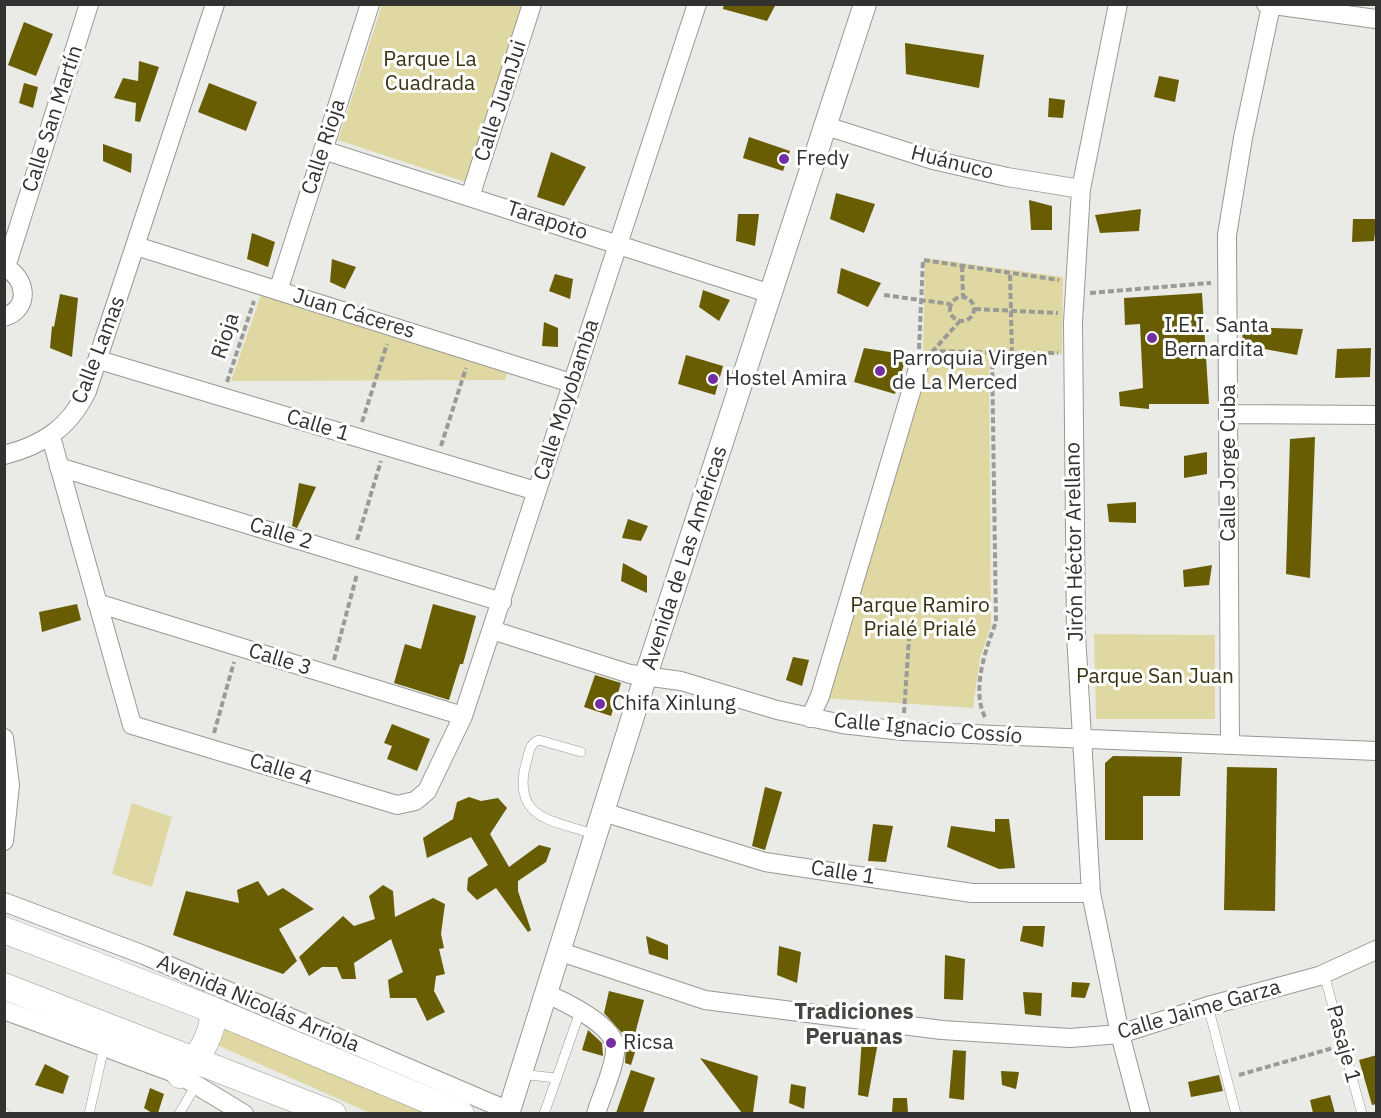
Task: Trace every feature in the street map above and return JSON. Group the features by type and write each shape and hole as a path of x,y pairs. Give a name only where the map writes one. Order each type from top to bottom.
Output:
{"main road":[{"name":"Avenida Nicolás Arriola","path":"4,930 213,1010 461,1113"},
{"path":"5,1008 190,1073 333,1113"},
{"path":"190,1073 211,1030 213,1010"}],"street":[{"name":"Calle San Martín","path":"4,317 17,310 23,294 19,277 5,267 89,4"},
{"name":"Calle Lamas","path":"51,437 70,420 80,406 99,360 215,4"},
{"name":"Calle Rioja","path":"278,291 370,4"},
{"name":"Calle JuanJui","path":"470,197 532,4"},
{"name":"Calle Moyobamba","path":"427,791 463,716 697,4"},
{"name":"Avenida de Las Américas","path":"509,1112 646,675 865,4"},
{"name":"Jirón Héctor Arellano","path":"1118,4 1081,189 1064,306 1076,634 1091,893 1119,1034 1141,1113"},
{"path":"1269,5 1377,19"},
{"name":"Calle Jorge Cuba","path":"1230,745 1227,235 1269,5"},
{"name":"Huánuco","path":"826,126 933,160 1007,177 1081,189"},
{"name":"Tarapoto","path":"323,150 771,294"},
{"name":"Juan Cáceres","path":"136,246 571,383"},
{"path":"810,718 820,696 919,358"},
{"name":"Calle 1","path":"99,360 536,491"},
{"path":"1229,414 1377,415"},
{"path":"4,455 51,437 97,603"},
{"name":"Calle 2","path":"59,467 502,602"},
{"name":"Calle 3","path":"97,603 463,716"},
{"name":"Calle 4","path":"97,603 132,725 397,804 415,801 427,791"},
{"name":"Calle Ignacio Cossío","path":"492,630 630,674 681,681 810,718 903,731 1377,751"},
{"path":"4,738 10,785 4,841"},
{"name":"Calle 1","path":"603,812 765,862 972,893 1091,893"},
{"name":"Avenida Nicolás Arriola","path":"4,902 144,955 509,1112"},
{"name":"Calle Jaime Garza","path":"558,951 705,1000 942,1030 1070,1038 1119,1034 1208,1006 1324,974 1377,950"},
{"path":"545,993 581,1009 613,1039 615,1046 596,1113"},
{"path":"5,1008 105,1047 190,1073 244,1113"}],"lane":[{"path":"581,752 535,741 524,773 526,794 529,806 536,815 596,835"},
{"name":"Pasaje 1","path":"1324,974 1362,1113"},
{"path":"1208,1006 1236,1113"},
{"path":"544,1113 581,1009"},
{"path":"89,1113 105,1047"},
{"path":"179,1113 190,1073"},
{"path":"520,1074 556,1078"}],"path":[{"path":"919,358 923,260 1059,280 1064,306"},
{"path":"962,266 963,296"},
{"path":"1010,273 1012,353"},
{"path":"975,309 1011,311 1064,306 1227,282"},
{"name":"Rioja","path":"222,397 259,285"},
{"path":"884,295 950,304"},
{"path":"919,358 932,351 960,321 972,317 975,309 970,299 963,296 955,298 950,304 950,313 960,321"},
{"path":"357,438 392,326"},
{"path":"919,358 932,351 1060,353 1060,343"},
{"path":"436,461 472,351"},
{"path":"992,352 996,622 982,659 980,708 994,735"},
{"path":"330,675 386,446"},
{"path":"903,731 909,639"},
{"path":"209,749 238,647"},
{"path":"1227,1079 1343,1045"}],"green space":[{"name":"Parque La Cuadrada","path":"382,5 523,5 465,182 338,140"},
{"name":"Parque Ramiro Prialé Prialé","path":"925,258 1063,277 1062,354 989,355 991,626 980,658 973,708 822,698 929,356 923,355"},
{"path":"261,295 508,370 505,380 231,381"},
{"name":"Parque San Juan","path":"1094,634 1215,635 1215,719 1096,719"},
{"path":"132,803 172,817 152,887 112,874"},
{"path":"226,1028 429,1113 370,1113 215,1044 219,1043"}],"building":[{"path":"724,4 776,4 767,21 723,9"},
{"path":"24,22 53,34 36,76 8,65"},
{"path":"905,43 984,55 979,88 906,74"},
{"path":"139,61 159,67 140,122 135,121 136,103 114,98 123,78 138,81"},
{"path":"1159,76 1179,80 1175,102 1154,97"},
{"path":"24,83 38,87 33,108 19,103"},
{"path":"209,83 257,102 246,131 198,112"},
{"path":"1049,98 1065,100 1063,118 1048,117"},
{"path":"749,137 790,151 783,171 743,158"},
{"path":"103,144 132,154 131,173 103,161"},
{"path":"551,152 586,167 564,206 537,197"},
{"path":"836,193 875,204 864,233 830,219"},
{"path":"1029,200 1052,206 1052,230 1031,230"},
{"path":"1141,209 1139,231 1100,233 1095,215"},
{"path":"738,214 759,214 755,246 736,241"},
{"path":"1353,219 1377,219 1374,241 1352,242"},
{"path":"252,233 275,242 268,267 247,259"},
{"path":"332,259 356,267 345,289 330,282"},
{"path":"841,268 881,283 868,307 837,293"},
{"path":"555,274 573,279 570,299 549,291"},
{"path":"703,290 730,300 719,321 699,307"},
{"name":"I.E.I. Santa Bernardita","path":"1202,293 1209,404 1149,404 1149,409 1120,406 1119,392 1143,388 1140,324 1125,325 1124,298"},
{"path":"60,294 78,298 72,357 50,348 52,326 54,327"},
{"path":"544,322 558,328 558,347 542,346"},
{"path":"1242,327 1303,329 1297,355 1243,345"},
{"name":"Parroquia Virgen de La Merced","path":"864,348 896,353 905,361 895,394 854,382"},
{"path":"1371,348 1370,377 1335,378 1337,349"},
{"path":"686,355 723,366 715,395 678,384"},
{"path":"1315,437 1310,578 1286,574 1290,439"},
{"path":"1207,452 1207,474 1184,478 1184,456"},
{"path":"299,483 316,487 297,528 292,526"},
{"path":"1136,502 1136,523 1109,522 1107,504"},
{"path":"628,519 648,526 641,541 622,538"},
{"path":"623,563 647,576 647,593 621,581"},
{"path":"1212,565 1209,585 1184,587 1183,570"},
{"path":"77,604 81,620 42,632 39,612"},
{"path":"433,604 476,616 463,664 460,664 449,700 394,683 405,644 421,649"},
{"path":"793,657 809,660 802,686 786,680"},
{"path":"595,675 621,683 611,716 584,707"},
{"path":"392,724 430,739 417,771 387,759 392,746 384,743"},
{"path":"1113,756 1182,757 1180,796 1143,796 1143,840 1105,840 1105,763"},
{"path":"1227,767 1277,768 1275,911 1224,910"},
{"path":"765,787 782,792 765,850 752,846"},
{"path":"469,797 481,801 498,798 507,808 490,834 509,867 539,845 551,848 546,862 518,881 518,891 531,930 528,932 496,888 477,900 467,890 468,878 488,865 471,837 427,858 423,838 453,819 457,802"},
{"path":"995,819 1009,819 1015,868 999,869 947,847 951,826 995,832"},
{"path":"873,824 893,826 886,862 868,861"},
{"path":"258,881 268,896 283,888 314,909 279,929 297,961 283,974 173,935 186,891 239,903 237,890"},
{"path":"383,885 393,891 395,917 433,898 445,904 441,934 444,948 439,949 445,974 436,976 434,991 445,1012 427,1021 416,998 390,998 388,980 403,972 391,939 354,963 356,979 342,979 337,967 322,967 309,976 299,957 343,916 354,926 375,919 369,896"},
{"path":"1023,926 1045,926 1043,947 1020,941"},
{"path":"646,936 668,945 668,960 649,954"},
{"path":"779,946 801,952 797,983 777,975"},
{"path":"945,955 965,959 963,1000 944,999"},
{"path":"1072,982 1090,983 1085,998 1071,997"},
{"path":"609,991 644,1000 635,1034 640,1036 631,1065 625,1063 626,1046 622,1033 604,1013"},
{"path":"1023,992 1042,993 1041,1016 1025,1014"},
{"path":"588,1030 602,1043 603,1056 582,1050"},
{"path":"862,1038 878,1042 868,1097 858,1095"},
{"path":"953,1050 966,1051 964,1100 949,1098"},
{"path":"1377,1055 1377,1104 1372,1105 1359,1060"},
{"path":"700,1058 758,1076 753,1113 742,1113"},
{"path":"45,1064 69,1076 63,1094 35,1085"},
{"name":"Ricsa","path":"631,1070 655,1078 643,1113 616,1113"},
{"path":"1001,1071 1019,1072 1016,1089 1002,1085"},
{"path":"1219,1075 1223,1091 1191,1097 1188,1082"},
{"path":"791,1084 806,1087 804,1109 789,1103"},
{"path":"150,1088 164,1094 158,1113 152,1113 144,1108"},
{"path":"1330,1095 1335,1113 1313,1113 1310,1100"},
{"path":"893,1098 907,1098 908,1113 892,1113"}],"place":[{"name":"Fredy","path":"784,159"},
{"name":"I.E.I. Santa Bernardita","path":"1152,338"},
{"name":"Parroquia Virgen de La Merced","path":"880,371"},
{"name":"Hostel Amira","path":"713,379"},
{"name":"Chifa Xinlung","path":"600,704"},
{"name":"Ricsa","path":"611,1043"}],"district":[{"name":"Tradiciones Peruanas","path":"854,1026"}]}
